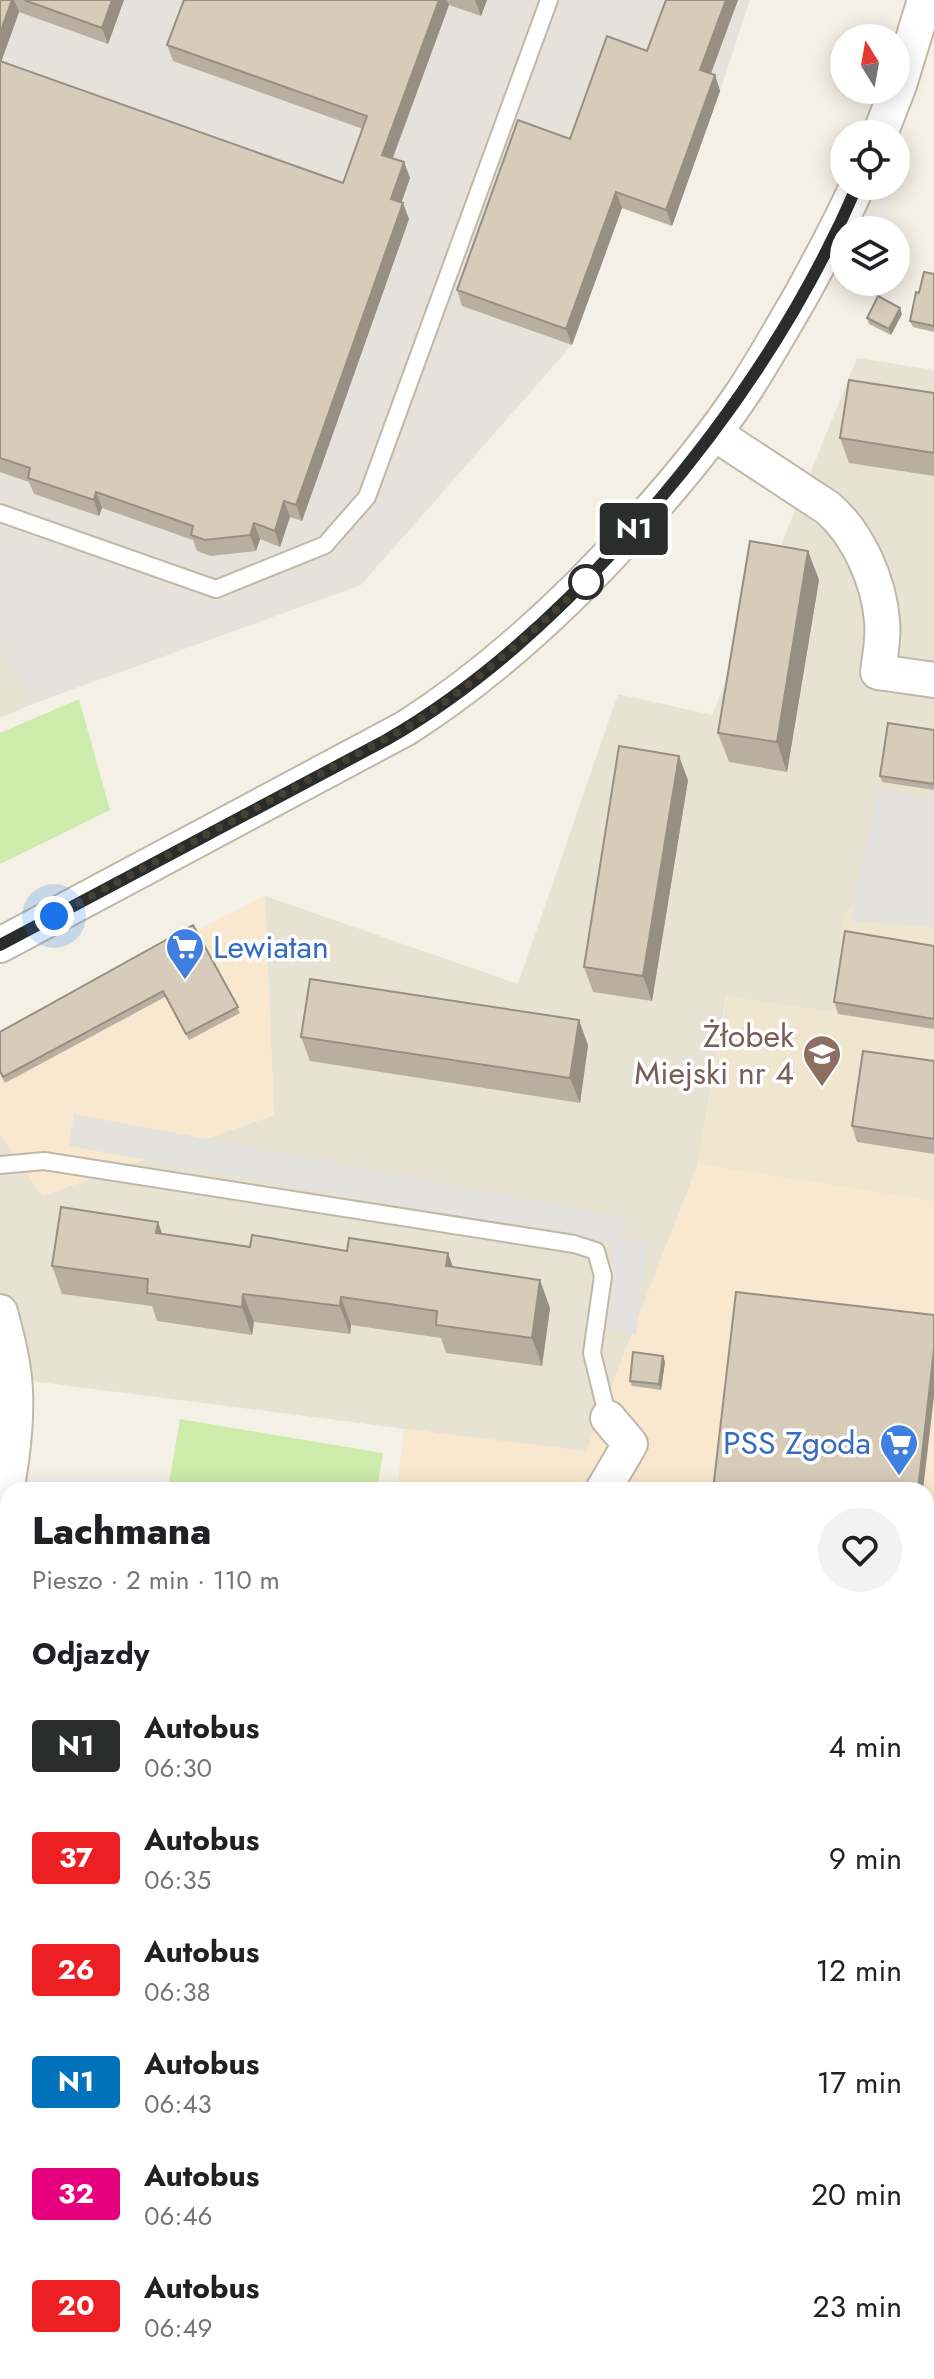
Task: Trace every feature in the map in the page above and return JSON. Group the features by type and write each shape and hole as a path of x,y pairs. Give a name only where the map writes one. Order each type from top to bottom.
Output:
{"street":[{"path":"885,120 925,0"},
{"path":"0,945 365,752 440,707 506,656 586,582 673,486 714,433 774,344 850,200"},
{"path":"714,433 839,518 860,550 880,603 883,623 878,672 934,680"},
{"path":"0,1312 10,1352 15,1406 7,1482"},
{"path":"608,1418 630,1444 608,1482"}],"lane":[{"path":"0,513 216,589 325,545 367,497 549,0"},
{"path":"0,1165 44,1161 574,1244 596,1251 603,1276 592,1353 608,1418"}],"shaded area":[{"path":"0,0 750,0 672,226 622,208 572,345 361,585 35,703 0,653"},
{"path":"857,358 934,370 934,885 845,912 833,1012 726,997 698,1164 586,1452 0,1377 0,1134 42,1195 274,1115 265,896 518,984 618,694 712,715"},
{"path":"0,653 35,703 0,718"},
{"path":"878,791 934,799 934,927 851,921"},
{"name":"Żłobek Miejski nr 4","path":"900,880 934,885 934,1201 698,1164 727,996 833,1012 845,912"},
{"path":"265,896 274,1115 42,1196 0,1134 0,1031"},
{"path":"74,1114 625,1218 622,1239 647,1243 636,1335 607,1329 613,1244 69,1146"},
{"path":"698,1164 934,1201 934,1482 398,1482 404,1429 586,1451"}],"green space":[{"path":"79,699 110,810 0,864 0,733"},
{"path":"180,1419 383,1453 378,1482 169,1482"}],"building":[{"path":"0,0 12,0 0,33"},
{"path":"24,0 112,0 102,28"},
{"path":"184,0 439,0 382,155 404,162 391,199 403,203 296,505 284,501 275,531 254,523 250,535 205,540 191,535 193,526 96,492 94,500 28,478 30,468 0,458 0,61 343,183 367,116 167,45"},
{"path":"666,0 726,0 700,70 715,75 666,210 616,192 566,329 457,290 518,120 570,139 607,36 647,51"},
{"path":"924,272 934,274 934,326 910,321"},
{"path":"878,296 900,308 889,329 867,318"},
{"path":"849,380 934,393 934,453 840,438"},
{"path":"750,541 808,551 777,742 718,733"},
{"path":"888,723 934,730 934,784 880,776"},
{"path":"619,746 679,756 643,976 584,967"},
{"path":"193,925 238,1007 186,1034 163,991 3,1077 0,1071 0,1032"},
{"path":"845,931 934,946 934,1019 834,1002"},
{"path":"310,979 579,1020 570,1078 301,1037"},
{"path":"863,1051 934,1061 934,1139 852,1126"},
{"path":"61,1207 158,1222 156,1233 250,1247 252,1235 347,1251 349,1238 448,1253 446,1266 540,1280 532,1338 436,1325 437,1311 341,1297 340,1306 243,1294 242,1307 147,1293 148,1279 52,1266"},
{"path":"736,1292 934,1315 934,1349 919,1482 714,1482"},
{"path":"633,1352 663,1356 659,1384 630,1381"}],"bus line":[{"name":"N1","path":"0,945 386,740 440,707 506,656 586,582 673,486 714,433 774,344 851,200"}],"place":[{"name":"Lewiatan","path":"185,981"},
{"name":"Żłobek Miejski nr 4","path":"822,1088"},
{"name":"PSS Zgoda","path":"899,1477"}],"route":[{"path":"54,916 365,752 440,707 506,656 586,582"}]}
